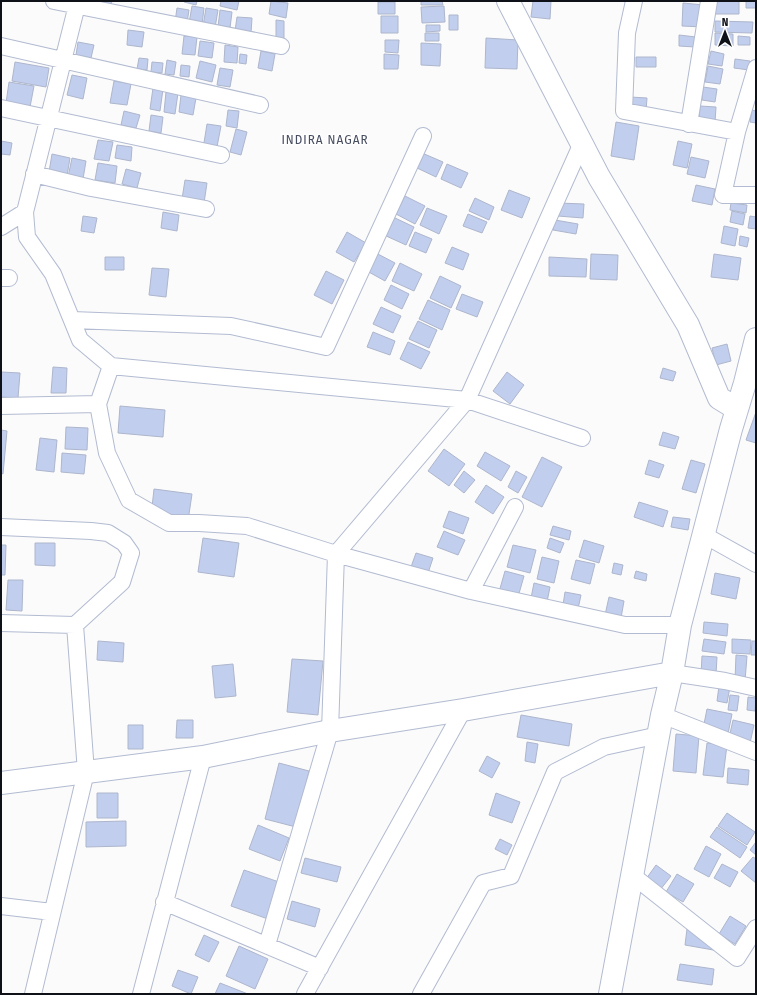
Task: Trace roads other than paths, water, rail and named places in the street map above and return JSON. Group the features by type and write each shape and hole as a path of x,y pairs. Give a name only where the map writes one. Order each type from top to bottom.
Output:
{"street":[{"path":"54,1 77,4 281,46"},
{"path":"508,1 599,177 688,325 720,398 737,409"},
{"path":"634,1 627,34 624,111 737,132"},
{"path":"689,124 710,1"},
{"path":"77,4 25,212 27,237 53,274 80,340 111,366 467,400 582,438"},
{"path":"1,46 260,105"},
{"path":"756,68 737,132 723,195 756,195"},
{"path":"1,108 221,155"},
{"path":"72,320 231,326 326,347 423,136"},
{"path":"267,945 330,731 336,554 467,400 582,143"},
{"path":"34,174 91,188 206,209"},
{"path":"1,227 25,212"},
{"path":"610,994 680,625 731,429 737,409 751,385 756,339"},
{"path":"111,366 98,404 106,452 129,500 169,523 247,526 336,554 471,591 625,625 680,625"},
{"path":"1,406 98,404"},
{"path":"471,591 515,507"},
{"path":"1,527 108,533 124,543 131,554 122,582 75,625 1,623"},
{"path":"704,535 756,564"},
{"path":"33,994 86,772 75,625"},
{"path":"1,783 203,757 330,731 463,710 672,673 725,680 756,688"},
{"path":"629,681 644,684 657,690 662,718"},
{"path":"305,994 463,710"},
{"path":"421,994 483,883 511,876 555,772 662,718 756,752"},
{"path":"140,994 203,757"},
{"path":"632,875 737,958 756,928"},
{"path":"164,902 320,968"},
{"path":"1,906 52,912"}],"district":[{"name":"INDIRA NAGAR","path":"325,139"}]}
